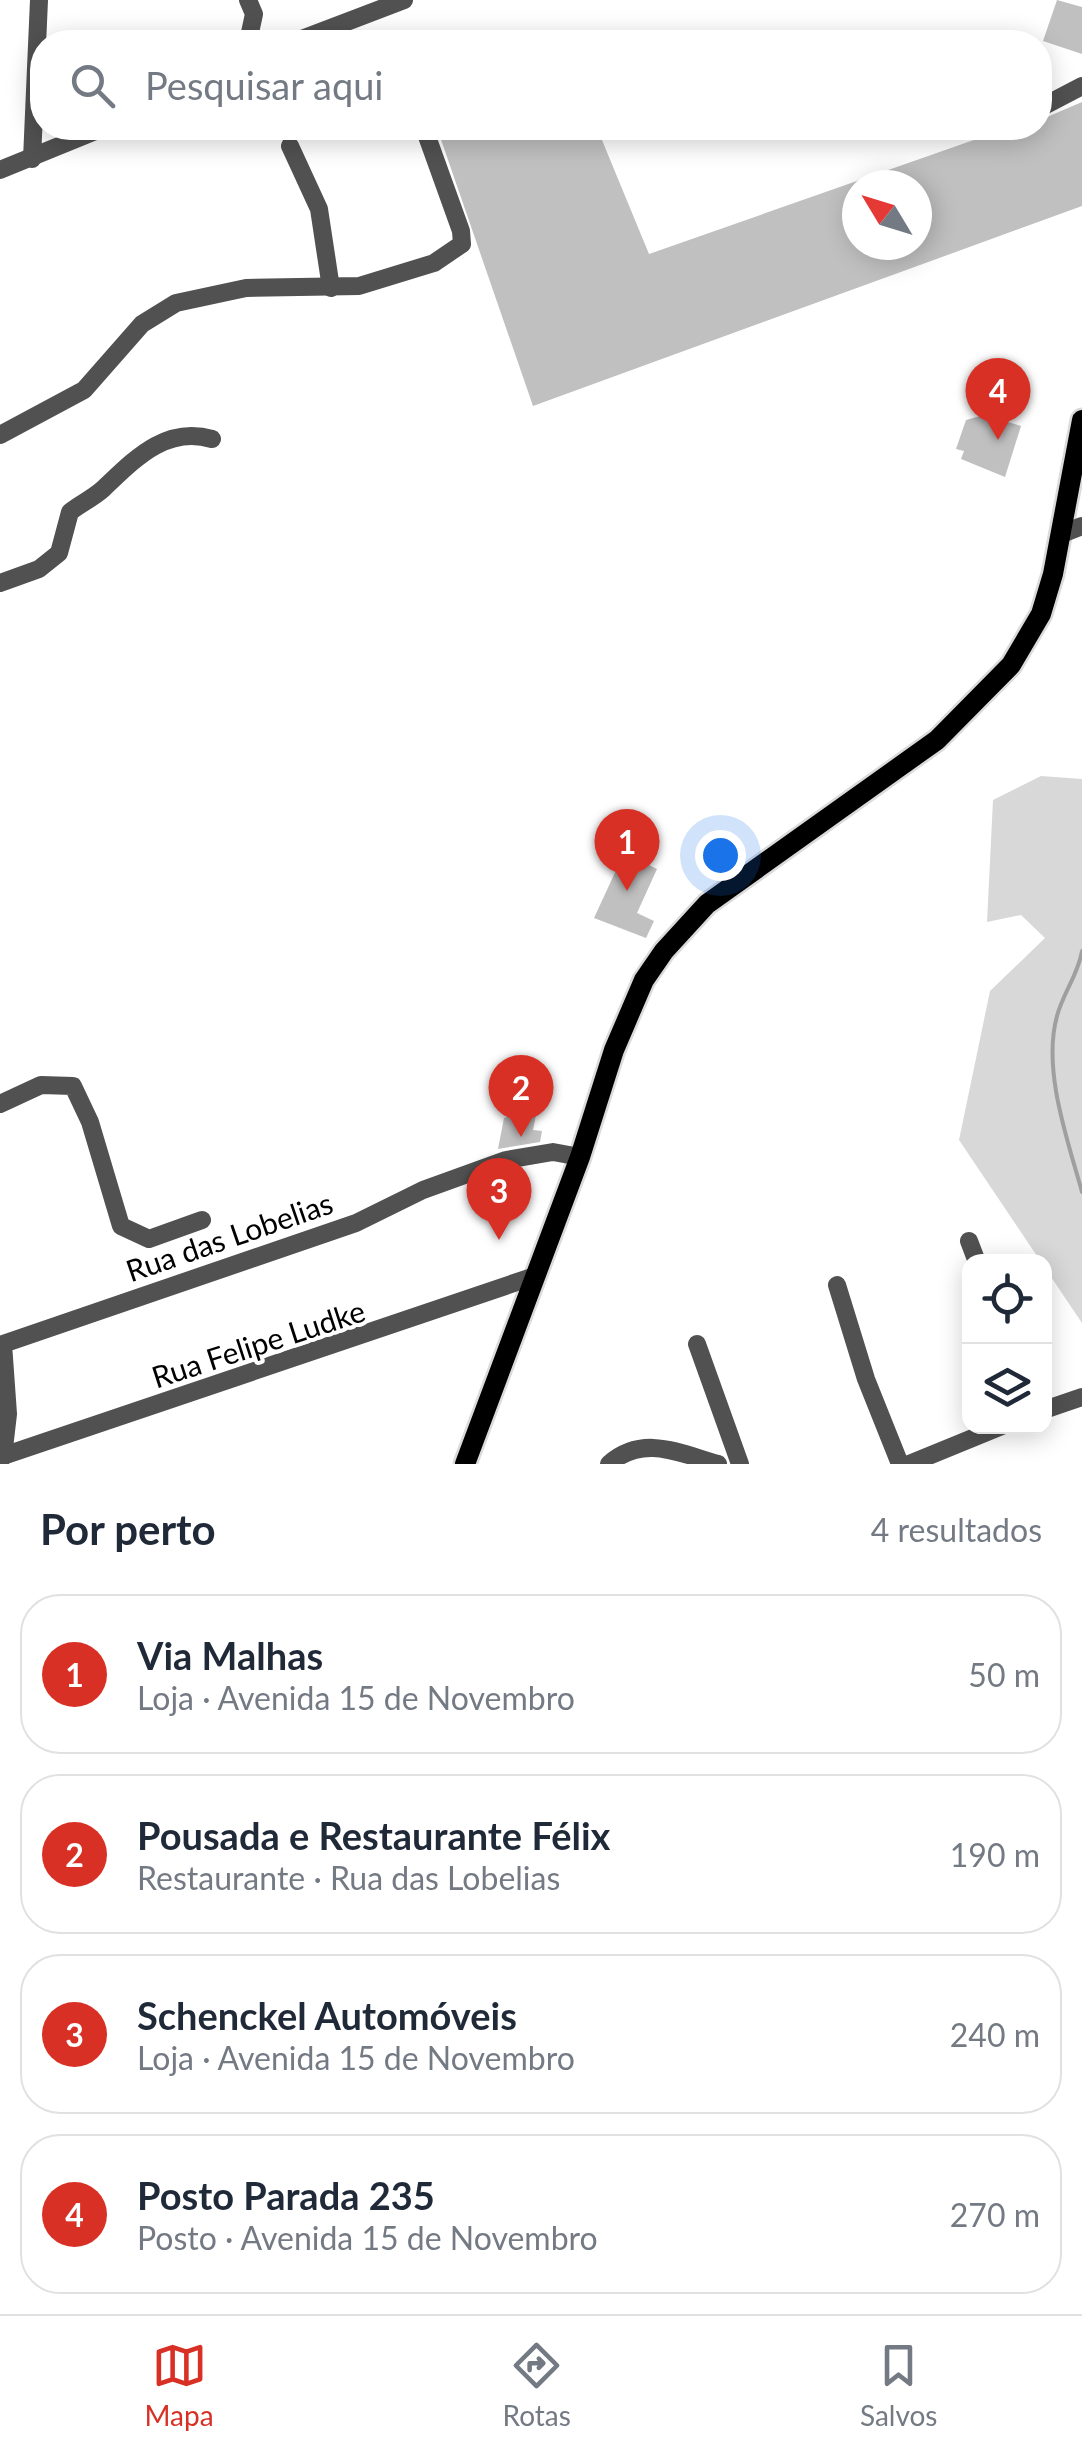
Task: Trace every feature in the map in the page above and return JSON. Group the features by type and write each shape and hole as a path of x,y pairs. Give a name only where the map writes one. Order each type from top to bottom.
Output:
{"main road":[{"path":"465,1464 580,1157 614,1050 654,964 707,904 909,762 985,695 1011,665 1041,614 1073,529 1082,420"}],"street":[{"path":"38,30 39,0"},
{"path":"248,0 254,14 251,30"},
{"path":"325,30 404,0"},
{"path":"1052,102 1082,86"},
{"path":"32,158 33,140"},
{"path":"0,170 75,140"},
{"path":"0,435 84,390 142,324 176,303 246,288 359,286 412,272 456,252 462,243 428,140"},
{"path":"290,146 318,209 330,288"},
{"path":"0,583 39,569 59,553 70,512 104,488 134,456 180,437 212,439"},
{"path":"0,1104 46,1084 67,1084 78,1091 123,1228 147,1239 202,1220"},
{"name":"Rua das Lobelias","path":"1,1457 8,1414 2,1344 356,1223 423,1190 506,1160 554,1152 580,1157"},
{"path":"969,1241 974,1254"},
{"name":"Rua Felipe Ludke","path":"1,1457 532,1277"},
{"path":"836,1285 900,1464"},
{"path":"697,1344 740,1464"},
{"path":"1052,1407 1082,1397"},
{"path":"909,1464 982,1434"},
{"path":"609,1464 624,1451 643,1446 718,1464"}],"shaded area":[{"path":"1041,776 1082,779 1082,1323 1052,1278 1052,1254 1036,1254 959,1140 990,991 1045,938 1021,915 987,922 993,800"}],"building":[{"path":"1057,0 1082,7 1082,54 1052,44 1052,30 1047,30"},
{"path":"1082,102 1082,206 533,406 441,140 602,140 649,254 842,186 842,260 932,260 932,170 888,170 974,140 1052,140 1052,115"},
{"path":"984,415 1021,426 1005,477 961,459 964,451 956,449 966,420"},
{"path":"624,853 657,869 637,913 654,921 646,938 594,918"},
{"path":"528,1111 536,1115 533,1130 542,1131 540,1142 498,1149 504,1118"}],"waterway":[{"path":"1082,951 1053,1037 1059,1105 1082,1192"}],"place":[{"name":"Posto Parada 235","path":"998,440"},
{"name":"Via Malhas","path":"627,891"},
{"name":"Pousada e Restaurante Félix","path":"521,1137"},
{"name":"Schenckel Automóveis","path":"499,1240"}]}
